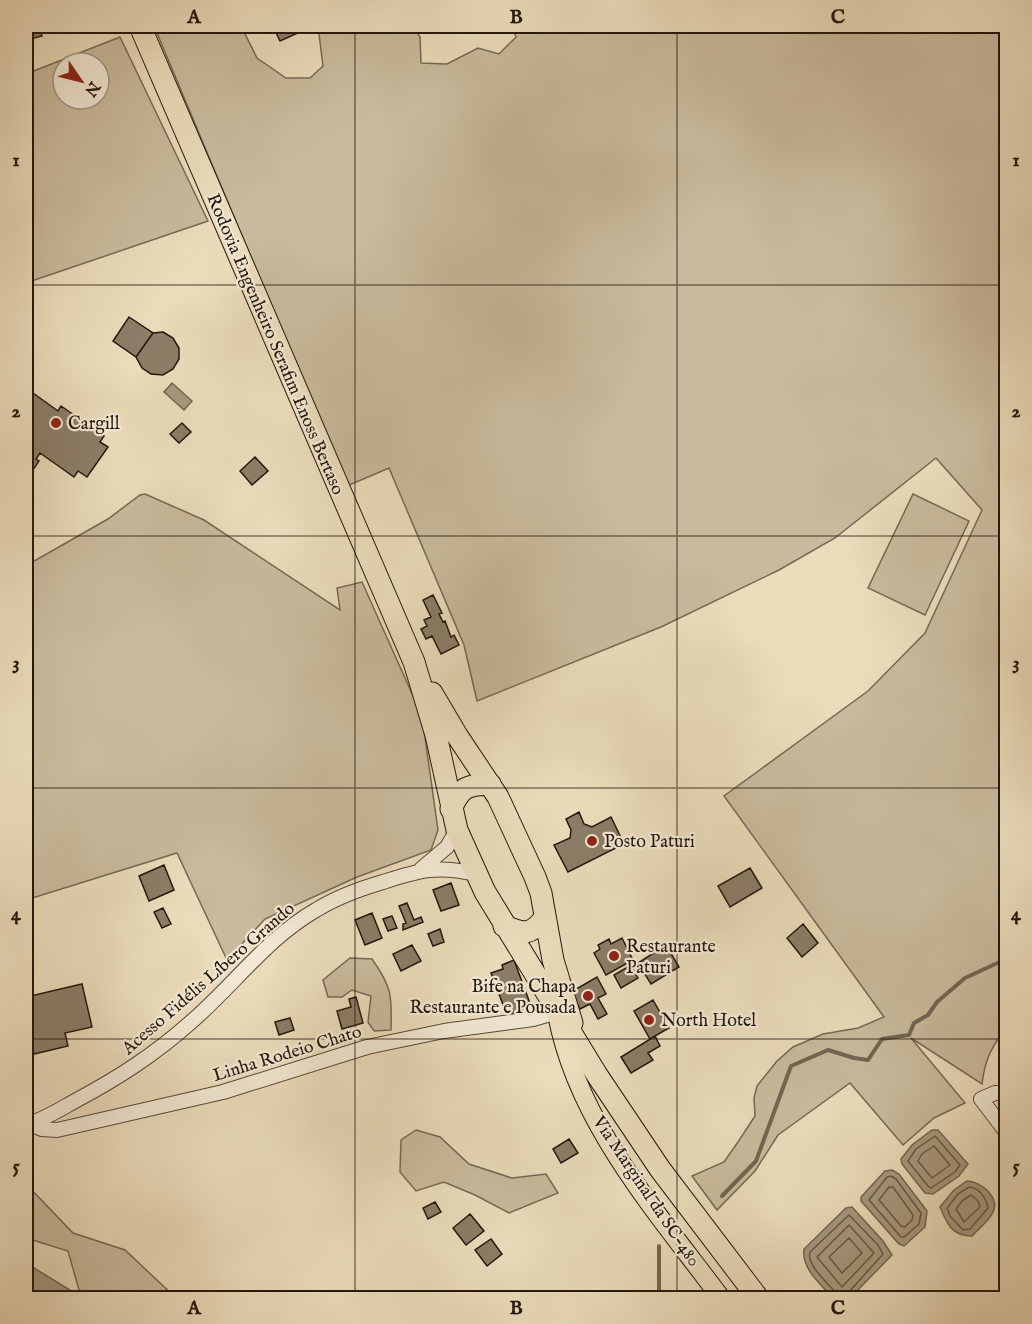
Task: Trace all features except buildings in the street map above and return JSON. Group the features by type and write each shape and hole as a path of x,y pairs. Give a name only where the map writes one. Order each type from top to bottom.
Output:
{"highway":[{"name":"Rodovia Engenheiro Serafim Enoss Bertaso","path":"140,26 414,662 436,735 457,830 476,874 504,926 597,1075 660,1169 758,1299"},
{"name":"Rodovia Engenheiro Serafim Enoss Bertaso","path":"414,662 507,814 535,877 541,893 553,960 578,1042"},
{"path":"451,809 457,795 466,787 490,784"},
{"path":"504,926 518,932 529,932 537,928 545,918"}],"main road":[{"name":"Via Marginal da SC-480","path":"557,1012 560,1032 571,1066 595,1119 646,1197 721,1299"}],"street":[{"name":"Acesso Fidélis Líbero Grando","path":"419,870 447,848 457,830"},
{"name":"Acesso Fidélis Líbero Grando","path":"28,1124 120,1077 153,1054 193,1020 267,947 314,910 347,893 419,870 441,868 476,874"},
{"name":"Linha Rodeio Chato","path":"28,1124 42,1129 57,1130 223,1092 367,1047 444,1031 533,1019 557,1012"},
{"path":"1006,1093 981,1099 1006,1132"}],"shaded area":[{"path":"154,26 241,26 257,58 286,78 310,78 323,66 319,34 328,26 413,26 420,37 421,63 447,64 478,48 499,54 516,37 512,26 1006,26 1006,211 1001,236 1006,243 1006,1030 1003,1031 989,1056 982,1084 911,1038 965,1103 934,1118 903,1145 850,1083 778,1135 755,1171 717,1210 692,1176 724,1162 755,1116 754,1098 757,1086 777,1061 793,1047 823,1034 858,1028 884,1017 724,796 868,691 925,633 982,510 936,458 835,538 779,570 661,627 477,701 464,645 389,468 347,486"},
{"path":"120,37 208,221 26,283 26,74 51,64 51,111 111,111 111,51 84,51"},
{"path":"145,494 204,520 340,610 337,588 362,582 422,716 438,830 431,850 357,877 265,919 227,960 177,853 26,900 26,563 36,560 108,519 140,495"},
{"path":"913,494 969,521 925,615 868,588"},
{"path":"350,958 372,959 384,977 391,1000 391,1030 374,1031 368,1022 371,996 352,990 342,997 328,997 323,980"},
{"path":"416,1130 440,1137 469,1164 512,1178 546,1174 558,1193 509,1213 444,1182 416,1191 400,1172 401,1140"},
{"path":"26,1184 73,1233 125,1250 176,1298 81,1297 68,1251 26,1238"}],"water":[{"path":"172,383 192,401 184,410 164,392"},
{"path":"932,1130 938,1130 968,1164 959,1176 933,1194 925,1193 902,1164 901,1159 912,1145"},
{"path":"892,1170 899,1174 927,1211 925,1227 904,1246 899,1244 861,1201 861,1197 885,1171"},
{"path":"967,1181 983,1187 994,1202 990,1217 972,1236 960,1234 951,1228 940,1207 954,1190"},
{"path":"852,1207 883,1241 892,1255 850,1298 833,1298 809,1269 804,1249 846,1208"},
{"path":"26,1268 34,1268 83,1298 26,1298"}],"waterway":[{"path":"722,1196 756,1161 791,1066 828,1050 868,1060 882,1039 909,1035 914,1023 928,1015 937,1002 965,978 1006,959"},
{"path":"651,1298 659,1294 659,1246"}],"place":[{"name":"Cargill","path":"56,423"},
{"name":"Posto Paturi","path":"592,841"},
{"name":"Restaurante Paturi","path":"614,956"},
{"name":"Bife na Chapa Restaurante e Pousada","path":"588,996"},
{"name":"North Hotel","path":"649,1020"}]}
